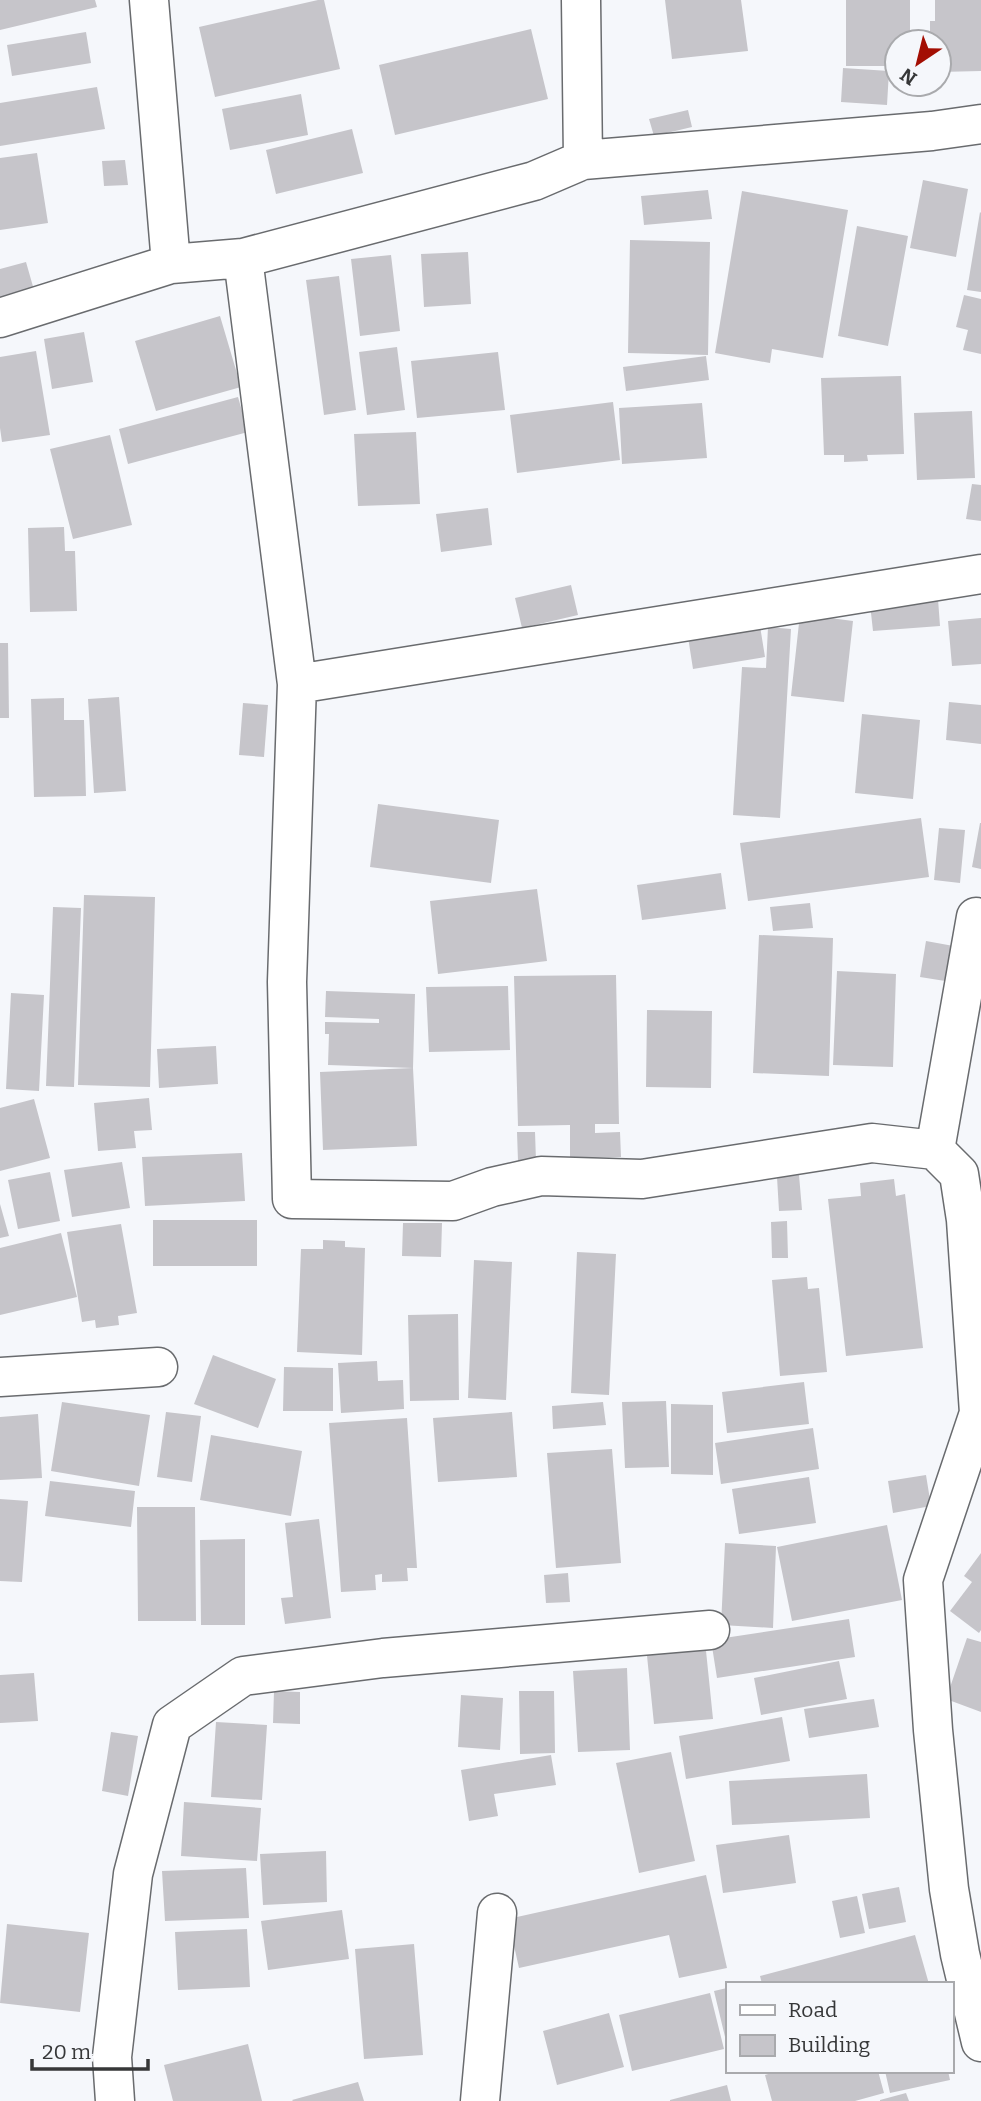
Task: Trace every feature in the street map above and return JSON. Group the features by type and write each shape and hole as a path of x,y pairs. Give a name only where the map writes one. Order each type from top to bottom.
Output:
{"street":[{"path":"149,0 171,264"},
{"path":"581,0 583,160"},
{"path":"0,318 171,264 243,258 534,181 583,160 932,131 981,124"},
{"path":"243,258 296,684 287,982 292,1199 453,1200 492,1187 541,1176 642,1180 872,1143 935,1150 959,1174 966,1220 980,1413 923,1580 933,1730 965,1894 960,1954 981,2042"},
{"path":"296,684 981,574"},
{"path":"935,1150 976,917 981,919"},
{"path":"0,1377 158,1367"},
{"path":"115,2101 112,2057 133,1874 172,1725 243,1676 383,1658 710,1630"},
{"path":"480,2101 497,1913"}],"building":[{"path":"0,0 95,0 97,7 0,30"},
{"path":"324,0 340,69 215,97 199,27"},
{"path":"665,0 741,0 748,51 672,59"},
{"path":"846,0 910,0 910,28 883,28 883,66 846,66"},
{"path":"935,0 981,0 981,71 953,72 953,28 930,28 930,21 935,21"},
{"path":"531,29 548,99 395,135 379,65"},
{"path":"86,32 91,63 12,76 7,45"},
{"path":"843,68 883,71 883,98 887,98 887,105 841,102"},
{"path":"97,87 105,129 0,146 0,103"},
{"path":"301,94 308,135 230,150 222,109"},
{"path":"688,110 692,127 654,136 649,119"},
{"path":"352,129 363,173 276,194 266,150"},
{"path":"37,153 48,223 0,230 0,158"},
{"path":"125,160 128,185 104,186 102,161"},
{"path":"923,180 968,189 956,257 910,248"},
{"path":"708,190 712,219 644,225 641,196"},
{"path":"742,191 848,210 823,358 772,349 770,363 715,353"},
{"path":"981,213 981,292 967,290"},
{"path":"857,226 908,236 888,346 838,336"},
{"path":"630,240 710,242 708,355 628,353"},
{"path":"468,252 471,304 424,307 421,254"},
{"path":"391,255 400,331 360,336 351,259"},
{"path":"26,262 34,290 0,299 0,269"},
{"path":"339,276 356,410 324,415 306,280"},
{"path":"964,295 981,299 981,354 963,350 968,330 956,327"},
{"path":"220,316 241,387 156,411 135,341"},
{"path":"84,332 93,382 52,389 44,339"},
{"path":"397,347 405,410 367,415 359,352"},
{"path":"36,351 50,435 2,442 0,357"},
{"path":"498,352 505,410 417,418 411,361"},
{"path":"706,356 709,380 626,391 623,367"},
{"path":"901,376 904,454 867,455 868,461 844,462 844,455 824,455 821,378"},
{"path":"238,397 248,432 128,464 119,429"},
{"path":"613,402 620,460 517,473 510,415"},
{"path":"702,403 707,458 622,464 619,408"},
{"path":"972,411 975,478 917,480 914,413"},
{"path":"416,432 420,504 358,506 354,434"},
{"path":"110,435 132,525 73,539 50,449"},
{"path":"972,484 981,485 981,521 966,519"},
{"path":"488,508 492,545 441,552 436,514"},
{"path":"64,527 65,551 75,551 77,611 30,612 28,528"},
{"path":"571,585 578,615 522,628 515,598"},
{"path":"938,599 940,626 873,631 870,604"},
{"path":"800,614 853,621 844,702 791,696"},
{"path":"981,618 981,664 952,666 948,621"},
{"path":"760,626 765,657 693,669 688,637"},
{"path":"768,627 791,629 780,818 733,815 742,667 766,668"},
{"path":"0,643 8,643 9,718 0,718"},
{"path":"119,697 126,791 94,793 88,699"},
{"path":"64,698 64,720 84,720 86,796 34,797 31,699"},
{"path":"949,702 981,705 981,744 946,740"},
{"path":"243,703 268,705 264,757 239,755"},
{"path":"862,714 920,720 913,799 855,793"},
{"path":"378,804 499,820 491,883 370,867"},
{"path":"921,818 929,877 748,901 740,843"},
{"path":"981,823 981,869 972,867"},
{"path":"939,828 965,830 960,883 934,880"},
{"path":"721,873 726,909 642,920 637,885"},
{"path":"537,889 547,961 438,974 430,901"},
{"path":"84,895 155,897 150,1087 78,1085"},
{"path":"810,903 813,928 773,931 770,907"},
{"path":"53,907 81,908 74,1087 46,1086"},
{"path":"759,935 833,938 829,1076 753,1073"},
{"path":"926,941 970,949 964,984 920,977"},
{"path":"837,971 896,974 893,1067 833,1065"},
{"path":"616,975 619,1124 595,1124 595,1133 620,1132 621,1157 570,1158 570,1125 518,1126 514,976"},
{"path":"508,986 510,1050 429,1052 426,987"},
{"path":"326,991 415,994 413,1068 328,1065 329,1034 325,1034 325,1022 379,1023 379,1019 325,1017"},
{"path":"11,993 44,995 39,1091 6,1089"},
{"path":"647,1010 712,1011 711,1088 646,1087"},
{"path":"216,1046 218,1084 159,1088 157,1049"},
{"path":"413,1068 417,1146 323,1150 320,1072"},
{"path":"149,1098 152,1130 134,1131 136,1148 98,1151 94,1103"},
{"path":"34,1099 50,1158 0,1171 0,1108"},
{"path":"517,1132 535,1132 536,1161 518,1161"},
{"path":"242,1153 245,1201 145,1206 142,1157"},
{"path":"122,1162 130,1208 72,1217 64,1170"},
{"path":"50,1172 60,1221 18,1229 8,1180"},
{"path":"799,1175 802,1210 779,1211 777,1177"},
{"path":"894,1179 896,1196 905,1194 923,1348 846,1356 828,1199 861,1196 860,1183"},
{"path":"0,1204 9,1236 0,1238"},
{"path":"153,1220 257,1220 257,1266 153,1266"},
{"path":"787,1221 788,1258 772,1258 771,1222"},
{"path":"403,1223 442,1223 441,1257 402,1256"},
{"path":"121,1224 137,1313 118,1316 119,1325 96,1328 95,1320 82,1322 67,1232"},
{"path":"61,1233 77,1297 0,1315 0,1248"},
{"path":"323,1240 345,1241 345,1247 365,1248 362,1355 297,1352 301,1249 323,1249"},
{"path":"577,1252 616,1254 609,1395 571,1393"},
{"path":"474,1260 512,1262 506,1400 468,1398"},
{"path":"807,1277 808,1289 819,1288 827,1372 780,1376 772,1280"},
{"path":"458,1314 459,1400 410,1401 408,1315"},
{"path":"213,1355 276,1379 258,1428 194,1404"},
{"path":"377,1361 378,1381 403,1380 404,1409 341,1413 338,1363"},
{"path":"284,1367 333,1368 333,1411 283,1411"},
{"path":"804,1382 809,1424 727,1433 722,1392"},
{"path":"666,1401 669,1467 625,1468 622,1402"},
{"path":"62,1402 150,1415 139,1486 51,1471"},
{"path":"603,1402 606,1425 553,1429 552,1406"},
{"path":"671,1404 713,1405 713,1475 671,1474"},
{"path":"166,1412 201,1416 192,1482 157,1477"},
{"path":"512,1412 517,1477 438,1482 433,1418"},
{"path":"38,1414 42,1478 0,1480 0,1417"},
{"path":"407,1418 417,1568 407,1568 408,1581 382,1582 382,1574 375,1575 376,1590 341,1592 329,1423"},
{"path":"813,1428 819,1469 721,1484 715,1443"},
{"path":"211,1435 302,1451 291,1516 200,1500"},
{"path":"612,1449 621,1563 556,1568 547,1453"},
{"path":"926,1475 931,1506 893,1513 888,1481"},
{"path":"809,1477 816,1523 739,1534 732,1489"},
{"path":"50,1481 135,1491 131,1527 45,1516"},
{"path":"0,1499 28,1501 22,1582 0,1581"},
{"path":"137,1507 195,1507 196,1621 138,1621"},
{"path":"319,1519 331,1618 285,1624 281,1598 293,1597 285,1523"},
{"path":"887,1525 902,1600 792,1621 777,1547"},
{"path":"245,1539 245,1625 201,1625 200,1540"},
{"path":"725,1543 776,1546 773,1628 721,1625"},
{"path":"981,1553 979,1633 950,1611 972,1582 964,1576"},
{"path":"568,1573 570,1602 546,1603 544,1575"},
{"path":"849,1619 855,1657 717,1678 711,1640"},
{"path":"967,1638 981,1642 981,1712 946,1699"},
{"path":"705,1641 713,1719 654,1724 646,1646"},
{"path":"839,1661 847,1699 761,1715 754,1678"},
{"path":"627,1668 630,1750 578,1752 573,1671"},
{"path":"34,1673 38,1721 0,1723 0,1675"},
{"path":"274,1691 300,1692 300,1724 273,1723"},
{"path":"519,1691 554,1691 555,1753 520,1754"},
{"path":"461,1695 503,1698 500,1750 458,1747"},
{"path":"874,1699 879,1727 809,1738 804,1709"},
{"path":"782,1717 790,1761 686,1779 679,1736"},
{"path":"216,1722 267,1725 262,1800 211,1797"},
{"path":"111,1732 138,1736 128,1796 102,1791"},
{"path":"671,1752 695,1861 639,1873 616,1763"},
{"path":"551,1755 556,1785 494,1794 498,1816 469,1821 461,1770"},
{"path":"867,1774 870,1818 732,1825 729,1781"},
{"path":"184,1802 261,1808 257,1861 181,1856"},
{"path":"789,1835 796,1883 723,1893 716,1845"},
{"path":"326,1851 327,1902 263,1905 260,1854"},
{"path":"246,1868 249,1918 165,1921 162,1871"},
{"path":"706,1875 727,1968 679,1978 669,1935 519,1968 508,1919"},
{"path":"899,1887 906,1922 869,1929 862,1894"},
{"path":"857,1896 865,1933 840,1938 832,1901"},
{"path":"342,1910 349,1959 268,1970 261,1921"},
{"path":"7,1924 89,1933 80,2012 0,2003"},
{"path":"247,1929 250,1987 178,1990 175,1932"},
{"path":"915,1935 928,1982 762,1982 760,1976"},
{"path":"414,1944 423,2055 364,2059 355,1949"},
{"path":"726,1988 726,2041 714,1991"},
{"path":"710,1993 724,2049 632,2071 619,2015"},
{"path":"609,2013 624,2067 557,2085 543,2031"},
{"path":"248,2044 262,2101 173,2101 164,2065"},
{"path":"879,2073 884,2093 855,2101 772,2101 765,2075"},
{"path":"885,2073 948,2073 950,2080 890,2093"},
{"path":"358,2082 364,2101 292,2100"},
{"path":"727,2085 731,2101 670,2101 670,2100"},
{"path":"906,2093 909,2101 880,2101 880,2100"}]}
